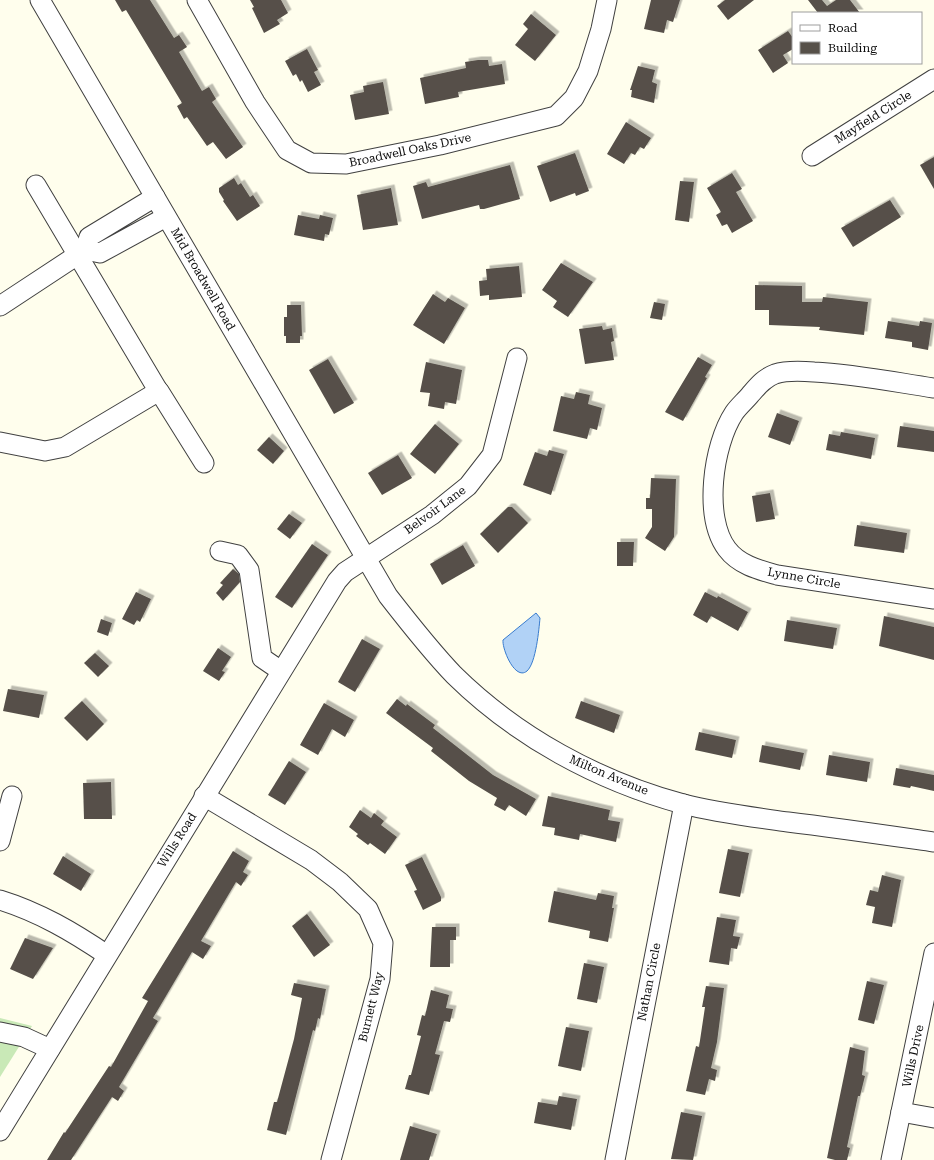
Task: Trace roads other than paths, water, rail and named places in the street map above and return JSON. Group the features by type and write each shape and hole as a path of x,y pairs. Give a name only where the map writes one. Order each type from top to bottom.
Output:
{"street":[{"name":"Mid Broadwell Road","path":"40,0 365,557"},
{"name":"Broadwell Oaks Drive","path":"197,0 256,102 287,150 311,163 346,164 440,145 556,116 574,98 588,71 601,29 607,0"},
{"name":"Mayfield Circle","path":"812,156 934,79"},
{"path":"36,185 82,252 159,392 204,463"},
{"path":"0,306 82,252 89,237 155,197"},
{"path":"82,252 100,253 166,216"},
{"name":"Belvoir Lane","path":"365,557 432,515 468,486 492,455 517,358"},
{"name":"Lynne Circle","path":"934,388 842,374 795,371 775,374 760,384 734,414 721,442 712,491 715,520 722,540 736,558 753,568 777,575 934,599"},
{"path":"0,442 45,451 65,447 159,392"},
{"path":"220,552 238,555 248,570 262,658 281,671"},
{"name":"Wills Road","path":"0,1132 204,796 337,581 345,572 365,557"},
{"name":"Milton Avenue","path":"365,557 388,596 419,636 455,675 494,710 537,741 584,767 632,788 684,804 735,814 934,842"},
{"path":"0,842 12,796"},
{"name":"Burnett Way","path":"204,796 311,860 340,882 368,909 383,943 380,979 331,1160"},
{"name":"Nathan Circle","path":"614,1160 684,804"},
{"path":"0,900 49,919 78,935 107,955"},
{"name":"Wills Drive","path":"892,1160 934,953"},
{"path":"0,1032 24,1037 50,1049"},
{"path":"901,1112 934,1118"}],"water":[{"path":"536,613 540,618 533,661 527,671 522,673 518,672 510,663 503,640"}]}
